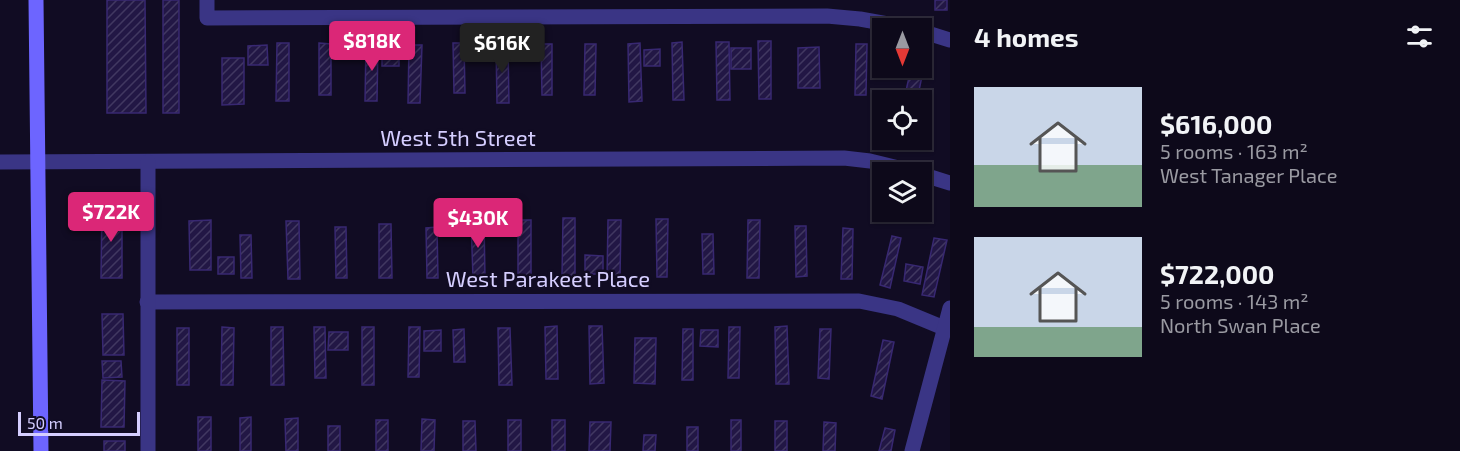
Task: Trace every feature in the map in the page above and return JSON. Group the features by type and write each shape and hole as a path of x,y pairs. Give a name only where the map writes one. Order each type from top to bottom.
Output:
{"main road":[{"path":"36,0 41,451"}],"street":[{"path":"207,0 207,18 827,16 872,21"},
{"path":"932,34 950,40"},
{"name":"West 5th Street","path":"0,162 37,160 148,162 844,158 874,162"},
{"path":"148,162 148,451"},
{"path":"932,177 950,183"},
{"name":"West Parakeet Place","path":"147,302 859,301 898,309 944,328"},
{"path":"912,451 950,309"}],"building":[{"path":"107,0 145,0 146,113 107,113"},
{"path":"163,0 179,0 179,113 163,113"},
{"path":"935,0 947,0 947,10 935,10"},
{"path":"758,41 771,41 771,99 759,99"},
{"path":"682,42 684,100 673,100 672,43"},
{"path":"716,42 729,42 730,100 717,100"},
{"path":"277,43 289,43 289,101 276,101"},
{"path":"319,43 331,44 331,95 319,95"},
{"path":"366,43 378,43 377,101 365,101"},
{"path":"453,43 464,43 465,93 454,93"},
{"path":"640,43 642,101 629,102 628,44"},
{"path":"541,44 552,44 552,95 542,95"},
{"path":"585,44 596,44 595,95 584,95"},
{"path":"856,44 867,44 866,95 855,95"},
{"path":"267,45 268,65 248,65 248,46"},
{"path":"409,45 422,45 420,103 408,103"},
{"path":"496,45 508,45 509,103 497,103"},
{"path":"819,47 820,88 798,88 798,48"},
{"path":"731,48 751,48 751,69 731,69"},
{"path":"382,49 399,49 399,66 382,66"},
{"path":"660,49 660,66 644,66 644,50"},
{"path":"222,58 244,58 244,104 222,105"},
{"path":"909,78 922,78 919,90 906,90"},
{"path":"102,203 112,203 112,211 122,211 122,278 101,278"},
{"path":"563,218 575,218 575,276 562,276"},
{"path":"656,219 668,219 667,277 657,277"},
{"path":"211,220 211,270 190,270 189,221"},
{"path":"471,220 484,220 485,278 473,278"},
{"path":"518,220 531,220 531,278 518,278"},
{"path":"608,220 621,220 620,278 607,278"},
{"path":"748,220 760,220 759,278 747,278"},
{"path":"286,221 299,221 300,279 288,279"},
{"path":"379,224 391,224 392,278 379,278"},
{"path":"795,226 806,226 807,276 796,277"},
{"path":"335,227 346,227 347,278 336,278"},
{"path":"437,227 438,278 427,278 426,228"},
{"path":"843,228 853,229 852,279 841,279"},
{"path":"702,234 713,234 714,274 703,274"},
{"path":"240,235 251,235 252,278 241,278"},
{"path":"892,236 901,238 890,288 880,285"},
{"path":"934,238 947,240 934,297 922,295"},
{"path":"585,255 603,256 603,274 585,274"},
{"path":"218,257 234,257 234,274 218,274"},
{"path":"906,264 923,267 920,284 904,281"},
{"path":"102,314 123,314 124,355 103,355"},
{"path":"557,326 558,379 546,379 545,327"},
{"path":"589,326 602,326 604,383 590,384"},
{"path":"787,326 789,384 776,384 775,327"},
{"path":"222,327 234,328 233,385 221,385"},
{"path":"271,327 283,327 284,385 271,385"},
{"path":"314,327 325,327 326,378 315,378"},
{"path":"362,327 374,327 374,385 362,385"},
{"path":"409,327 420,327 419,377 408,377"},
{"path":"729,327 740,327 739,378 728,378"},
{"path":"177,328 189,328 189,385 177,385"},
{"path":"498,328 510,328 512,385 499,385"},
{"path":"464,329 465,362 454,362 453,330"},
{"path":"683,329 693,329 693,380 682,380"},
{"path":"820,329 831,329 829,379 818,378"},
{"path":"441,330 441,351 424,351 424,331"},
{"path":"701,330 718,330 718,347 700,346"},
{"path":"329,332 348,332 348,350 328,350"},
{"path":"635,338 656,338 655,384 634,383"},
{"path":"883,340 894,342 882,399 871,396"},
{"path":"102,361 121,361 122,377 103,378"},
{"path":"102,380 125,381 124,427 101,427"},
{"path":"198,417 211,417 211,451 198,451"},
{"path":"251,417 251,451 240,451 240,418"},
{"path":"298,418 298,451 286,451 285,419"},
{"path":"422,419 435,420 434,451 421,451"},
{"path":"376,420 388,420 388,451 376,451"},
{"path":"508,420 521,420 521,451 508,451"},
{"path":"552,420 565,420 565,451 552,451"},
{"path":"731,420 741,420 741,451 731,451"},
{"path":"463,421 475,421 476,451 463,451"},
{"path":"775,421 787,421 787,451 775,451"},
{"path":"590,422 611,422 610,451 589,451"},
{"path":"824,422 836,423 835,451 823,451"},
{"path":"328,426 340,426 340,451 328,451"},
{"path":"687,427 698,427 698,451 687,451"},
{"path":"885,428 895,430 891,451 879,451"},
{"path":"644,435 656,435 655,451 643,451"},
{"path":"104,441 125,441 125,451 104,451"}]}
